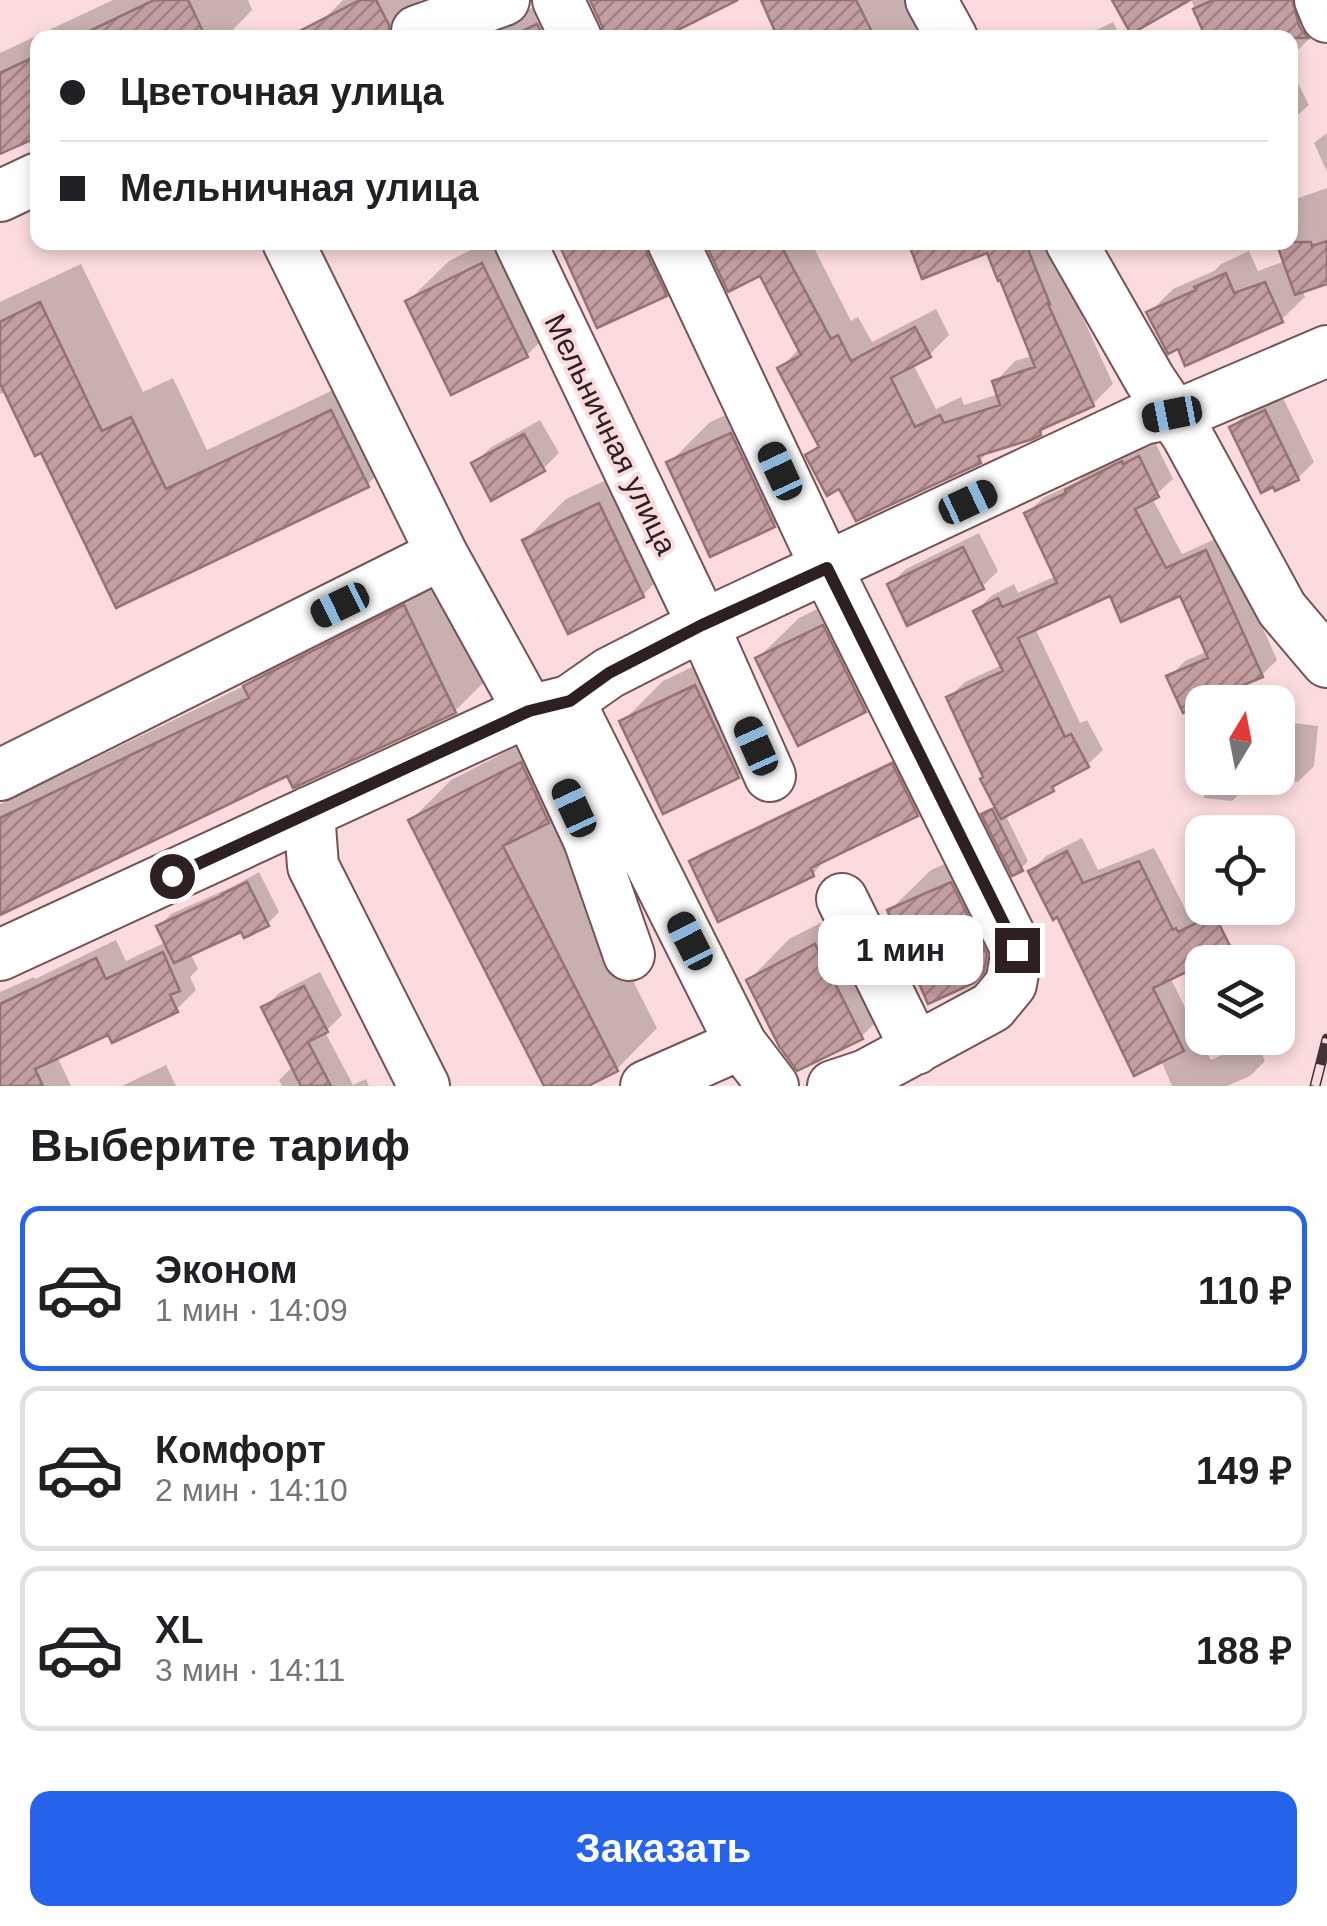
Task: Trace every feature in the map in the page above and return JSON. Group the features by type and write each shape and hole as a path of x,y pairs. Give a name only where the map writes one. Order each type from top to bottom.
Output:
{"street":[{"path":"412,23 504,0"},
{"path":"558,0 572,30"},
{"path":"930,0 947,30"},
{"path":"1320,0 1327,17"},
{"path":"0,196 30,182"},
{"path":"292,250 442,554 549,706 741,1044 773,1086"},
{"name":"Мельничная улица","path":"524,250 770,776"},
{"path":"677,250 827,568 1017,950 1011,984 992,1006 857,1082"},
{"path":"1075,250 1188,435 1282,609 1327,662"},
{"path":"0,954 549,706 702,625 1143,419 1189,410 1327,351"},
{"path":"0,774 442,554"},
{"path":"549,706 629,955"},
{"path":"309,812 313,866 424,1086"},
{"path":"842,900 916,1049"},
{"path":"646,1086 741,1044"}],"building":[{"path":"154,0 188,0 202,30 92,30"},
{"path":"360,0 376,0 389,30 302,30"},
{"path":"590,0 738,0 678,30 603,30"},
{"path":"761,0 856,0 871,30 774,30"},
{"path":"1112,0 1190,0 1138,30 1129,30"},
{"path":"1213,0 1292,0 1300,28 1308,38 1298,38 1298,30 1202,30 1193,9"},
{"path":"30,59 30,141 0,154 0,73"},
{"path":"1327,241 1327,284 1295,295 1279,250 1298,250 1298,242 1311,242 1312,246"},
{"path":"562,250 646,250 667,296 597,328"},
{"path":"708,250 783,250 831,339 838,335 851,361 915,327 931,357 891,378 915,427 940,415 944,423 1000,405 992,381 1035,367 987,253 922,279 911,250 1028,250 1094,406 1040,430 1041,435 1033,439 978,456 981,463 856,521 839,489 827,496 805,455 819,447 777,368 801,355 760,276 728,292"},
{"path":"482,263 528,357 451,395 405,301"},
{"path":"1226,273 1234,293 1265,282 1283,322 1185,366 1178,349 1168,354 1146,312"},
{"path":"40,302 102,431 131,417 166,489 331,410 369,487 116,608 41,453 35,456 0,383 0,322"},
{"path":"1265,410 1299,480 1261,493 1229,427"},
{"path":"731,433 775,527 710,557 666,462"},
{"path":"524,434 545,471 491,501 471,463"},
{"path":"1139,456 1159,497 1135,509 1166,568 1206,550 1263,677 1243,685 1185,685 1183,713 1166,676 1208,658 1180,596 1121,622 1110,596 1018,638 1065,737 1071,734 1089,767 1001,819 946,697 1003,671 973,611 998,598 1002,607 1057,583 1024,513 1122,461 1123,464"},
{"path":"599,503 644,597 568,634 522,540"},
{"path":"963,547 984,589 907,626 887,584"},
{"path":"404,605 456,713 293,788 287,776 0,915 0,818 249,698 243,686"},
{"path":"823,625 866,712 798,746 755,658"},
{"path":"695,685 739,778 663,814 619,721"},
{"path":"521,762 549,823 503,846 618,1071 588,1086 544,1086 408,820"},
{"path":"892,763 918,816 811,868 814,876 718,922 689,861"},
{"path":"992,809 1023,871 1012,876 981,814"},
{"path":"1067,851 1083,883 1139,861 1173,930 1220,925 1230,945 1185,945 1185,973 1153,988 1184,1051 1134,1076 1057,917 1053,920 1028,871"},
{"path":"247,882 269,926 244,938 241,932 174,963 156,926"},
{"path":"951,882 987,954 984,972 974,983 928,1004 887,910"},
{"path":"815,944 863,1039 797,1071 779,1046 746,980"},
{"path":"163,952 180,991 170,995 178,1012 112,1043 108,1035 35,1069 43,1086 0,1086 0,1004 96,958 106,979"},
{"path":"304,986 328,1032 308,1042 331,1086 301,1086 261,1007"}],"railway":[{"path":"1315,1086 1327,1039"}],"route":[{"path":"172,876 529,711 570,701 609,673 827,568 1017,950"}]}
